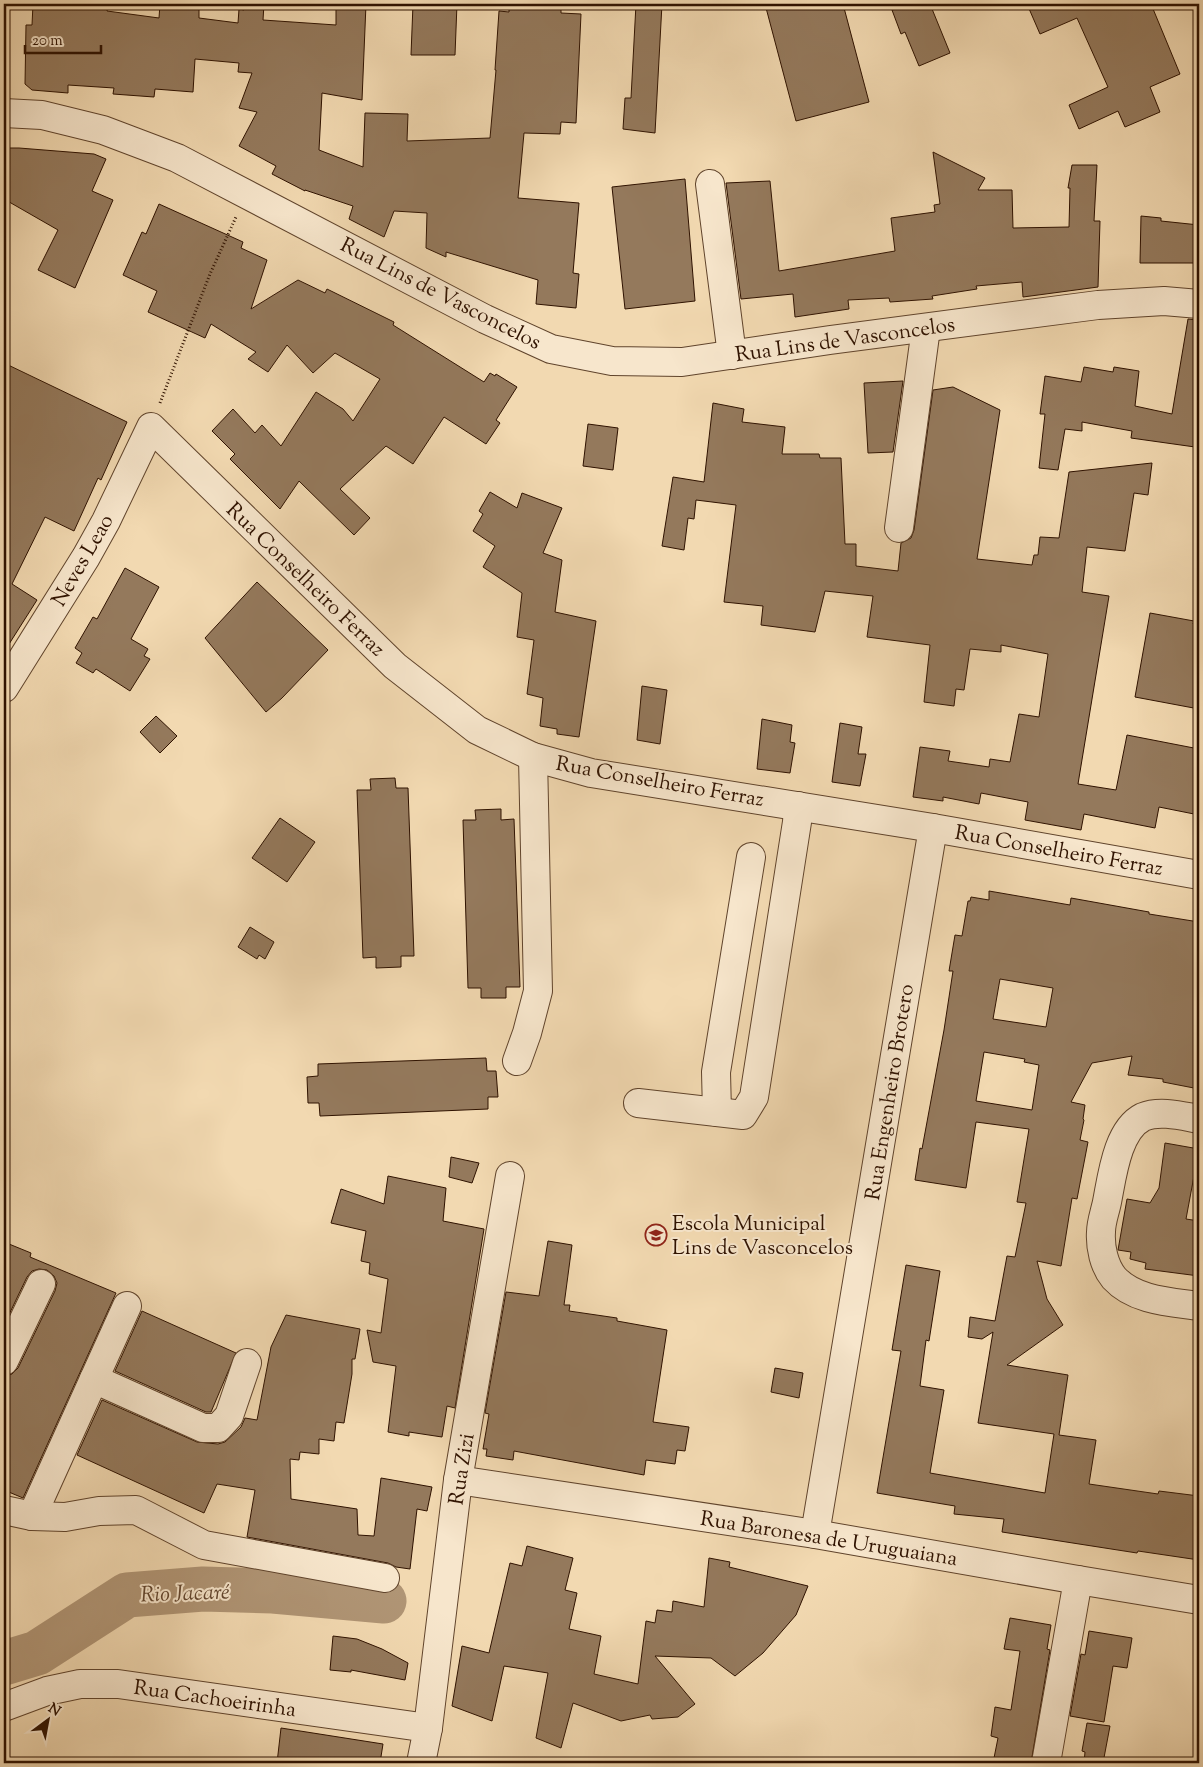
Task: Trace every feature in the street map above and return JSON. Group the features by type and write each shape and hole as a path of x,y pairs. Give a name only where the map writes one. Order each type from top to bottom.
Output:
{"street":[{"name":"Rua Lins de Vasconcelos","path":"4,113 42,115 103,130 177,158 485,318 551,349 612,361 682,362 1098,305 1164,301 1199,304"},
{"path":"710,184 732,355"},
{"path":"898,528 926,328"},
{"name":"Neves Leao","path":"4,688 90,550 106,521 150,427"},
{"name":"Rua Conselheiro Ferraz","path":"150,427 395,666 477,730 534,758 591,773 933,828 1199,874"},
{"path":"517,1061 527,1033 538,991 534,758"},
{"path":"638,1103 743,1115 754,1097 798,806"},
{"name":"Rua Engenheiro Brotero","path":"815,1534 933,828"},
{"path":"717,1112 716,1072 751,857"},
{"path":"1199,1119 1164,1114 1143,1118 1128,1130 1116,1158 1101,1232 1104,1260 1114,1278 1134,1293 1199,1306"},
{"name":"Rua Zizi","path":"421,1763 428,1728 458,1480 510,1176"},
{"path":"4,1326 34,1279 4,1361"},
{"path":"32,1516 127,1306"},
{"path":"94,1379 203,1428 218,1428 229,1416 247,1363"},
{"name":"Rua Baronesa de Uruguaiana","path":"458,1480 815,1534 1199,1600"},
{"path":"4,1510 32,1516 65,1517 99,1511 136,1510 204,1545 385,1578"},
{"path":"1046,1763 1078,1580"},
{"name":"Rua Cachoeirinha","path":"4,1707 47,1691 80,1684 118,1684 428,1728"}],"path":[{"path":"150,427 210,274 246,194"}],"building":[{"path":"33,4 108,4 107,11 159,18 160,4 199,4 199,18 238,23 239,9 244,10 244,4 264,4 263,20 336,25 336,4 366,4 362,100 322,93 319,150 363,167 365,113 408,114 407,141 490,138 499,11 509,12 509,8 561,9 561,13 581,14 576,123 561,122 560,134 524,133 518,198 579,203 573,273 579,274 576,308 536,304 538,280 446,252 446,257 426,248 427,213 394,211 384,237 349,219 353,206 305,191 272,174 276,166 239,146 257,112 239,108 252,73 238,72 239,63 195,59 193,92 155,89 154,97 113,94 114,88 68,85 68,93 32,90 25,84 26,25 32,25"},
{"path":"413,4 457,4 455,55 411,55"},
{"path":"636,4 662,4 655,133 623,129 625,98 631,98"},
{"path":"765,4 843,4 869,102 796,121"},
{"path":"894,4 930,4 950,53 919,66 905,32 901,34 892,10 896,9"},
{"path":"1027,4 1151,4 1180,74 1150,87 1160,112 1125,127 1118,111 1079,129 1069,105 1108,87 1077,18 1040,34"},
{"path":"4,148 94,154 106,159 92,191 113,200 75,288 38,270 58,230 4,199"},
{"path":"933,152 985,178 978,190 1012,190 1013,228 1069,227 1070,188 1068,188 1072,165 1097,165 1094,221 1100,221 1098,287 1023,297 1022,282 976,286 977,289 932,296 933,299 890,302 889,298 848,300 849,309 795,317 793,294 741,299 726,183 770,181 779,271 895,251 891,218 935,212 934,205 940,204"},
{"path":"685,179 695,301 625,309 612,187"},
{"path":"159,204 243,242 241,248 267,260 251,309 298,280 325,293 327,289 394,322 393,325 484,382 490,373 495,376 496,374 517,387 496,420 500,423 486,444 444,417 413,464 386,446 340,489 370,518 354,535 299,481 280,509 230,459 235,454 212,431 233,409 255,433 262,425 281,446 316,392 343,409 353,421 380,379 335,353 313,373 287,345 268,372 248,359 256,352 211,324 205,338 148,312 157,291 123,275 142,232 146,234"},
{"path":"1141,216 1161,218 1161,221 1199,225 1199,263 1140,263"},
{"path":"1188,319 1199,320 1199,422 1195,447 1131,438 1132,431 1082,422 1082,431 1065,429 1058,470 1039,468 1045,414 1040,414 1045,376 1081,382 1084,367 1113,372 1114,367 1139,371 1135,406 1172,414"},
{"path":"4,363 127,422 101,480 98,478 74,531 45,517 12,584 37,600 4,652"},
{"path":"903,381 893,452 868,453 864,383"},
{"path":"953,387 1000,410 977,559 1032,565 1034,555 1038,555 1040,537 1059,538 1069,472 1152,463 1148,495 1134,493 1125,551 1087,547 1082,592 1109,596 1078,784 1116,790 1127,735 1199,749 1199,815 1159,807 1155,828 1084,814 1081,830 1025,820 1028,802 981,793 979,804 943,797 943,801 913,797 920,747 950,751 948,761 989,767 990,759 1010,762 1019,714 1039,717 1048,654 1001,645 1001,652 970,649 964,690 956,689 954,706 924,702 930,645 867,637 873,596 825,591 815,632 761,625 763,606 724,602 736,505 696,500 694,519 688,518 684,550 662,546 673,477 704,482 713,403 744,409 742,422 785,427 782,454 819,454 820,458 841,458 845,544 856,544 856,566 898,571 901,543 911,538 914,530 933,390"},
{"path":"588,424 618,428 613,470 583,466"},
{"path":"490,492 517,508 522,493 562,508 543,553 562,560 555,612 596,621 579,737 557,734 557,729 540,726 543,698 527,694 534,640 517,637 522,593 483,567 495,546 473,531 483,514 479,511"},
{"path":"125,568 159,587 131,639 148,649 144,656 150,659 130,691 96,669 93,673 76,663 82,653 75,648 93,617 97,619"},
{"path":"257,582 328,650 266,712 205,638"},
{"path":"1150,613 1194,621 1193,624 1199,624 1199,709 1135,697"},
{"path":"642,686 667,690 660,744 637,740"},
{"path":"156,716 177,736 160,753 140,732"},
{"path":"762,719 792,725 790,742 795,743 790,773 757,769"},
{"path":"840,723 862,727 858,754 866,754 860,786 832,782"},
{"path":"395,778 396,788 408,788 414,956 401,956 401,967 376,968 376,957 363,958 357,790 371,790 370,779"},
{"path":"501,809 501,820 514,819 520,987 506,987 506,998 481,998 481,988 468,988 463,820 476,820 475,810"},
{"path":"280,818 315,842 287,882 252,858"},
{"path":"989,891 1070,905 1071,898 1199,922 1199,1089 1163,1082 1163,1079 1128,1075 1132,1056 1092,1063 1071,1102 1085,1105 1080,1140 1088,1142 1077,1199 1072,1198 1061,1266 1037,1261 1047,1299 1063,1325 1007,1365 1068,1375 1059,1435 1096,1440 1089,1484 1158,1494 1159,1491 1199,1496 1199,1560 1138,1551 1137,1553 1002,1532 1004,1519 954,1514 955,1506 877,1493 901,1351 892,1350 906,1265 940,1271 929,1341 926,1340 920,1386 944,1390 930,1473 1045,1493 1054,1434 978,1423 993,1332 982,1339 968,1337 970,1317 995,1321 1007,1256 1015,1257 1026,1203 1017,1202 1029,1129 976,1122 966,1188 915,1180 944,1030 953,971 949,971 955,935 962,936 968,901 970,901 971,897 989,900","holes":["1000,979 1053,988 1046,1027 993,1019","984,1052 1025,1059 1024,1062 1039,1065 1032,1110 976,1101"]},
{"path":"250,927 274,942 265,959 259,955 257,959 238,947"},
{"path":"486,1058 487,1071 496,1071 498,1097 488,1097 488,1109 320,1116 319,1103 308,1103 307,1077 318,1076 318,1064"},
{"path":"1165,1143 1199,1149 1186,1219 1199,1221 1199,1276 1145,1269 1146,1263 1130,1259 1131,1252 1118,1250 1127,1199 1150,1203 1159,1188"},
{"path":"451,1157 479,1163 472,1183 449,1177"},
{"path":"388,1176 446,1188 443,1221 484,1229 455,1408 447,1406 442,1437 409,1432 409,1436 388,1432 396,1366 373,1362 367,1330 381,1333 388,1279 369,1274 370,1263 361,1261 366,1231 331,1223 341,1189 384,1204"},
{"path":"548,1241 572,1245 564,1305 570,1305 569,1311 617,1318 617,1321 667,1330 653,1422 689,1427 685,1451 677,1450 675,1464 646,1460 644,1475 514,1451 513,1460 486,1456 487,1449 483,1449 489,1414 485,1413 506,1292 539,1296"},
{"path":"9,1244 31,1253 30,1257 116,1293 23,1498 4,1490 4,1376 12,1374 18,1368 55,1291 57,1283 54,1276 47,1270 39,1269 32,1271 27,1277 4,1325 4,1256"},
{"path":"142,1311 236,1353 211,1412 206,1412 115,1371"},
{"path":"286,1315 360,1329 355,1359 352,1359 352,1374 344,1423 336,1422 334,1441 319,1439 319,1454 300,1452 299,1460 290,1459 291,1499 357,1509 358,1535 374,1536 381,1478 432,1487 427,1511 417,1509 410,1569 396,1567 388,1563 247,1537 255,1490 217,1484 204,1513 77,1455 102,1400 197,1442 218,1444 225,1442 241,1427 245,1418 257,1420 271,1347"},
{"path":"775,1368 803,1373 799,1398 771,1392"},
{"path":"527,1546 573,1558 565,1590 577,1593 569,1629 601,1636 594,1674 638,1684 646,1621 655,1623 657,1610 672,1612 673,1601 704,1607 709,1558 730,1562 729,1567 808,1586 796,1615 763,1653 735,1676 711,1658 655,1656 695,1704 678,1717 652,1719 650,1715 621,1721 573,1703 561,1748 536,1738 548,1673 504,1666 492,1721 452,1706 462,1646 489,1653 510,1563 522,1566"},
{"path":"1010,1618 1051,1625 1047,1649 1050,1650 1031,1763 993,1763 998,1738 991,1736 995,1707 1011,1710 1020,1651 1004,1649"},
{"path":"1089,1631 1132,1638 1127,1668 1113,1666 1104,1722 1070,1716 1081,1654 1085,1655"},
{"path":"333,1636 357,1639 382,1649 408,1663 405,1680 351,1670 351,1672 330,1670"},
{"path":"1087,1723 1110,1726 1103,1763 1084,1763 1085,1752 1082,1751"},
{"path":"281,1728 383,1744 380,1763 277,1763"}],"waterway":[{"name":"Rio Jacaré","path":"4,1663 37,1653 127,1595 203,1589 273,1591 384,1601"}],"place":[{"name":"Escola Municipal Lins de Vasconcelos","path":"656,1235"}]}
